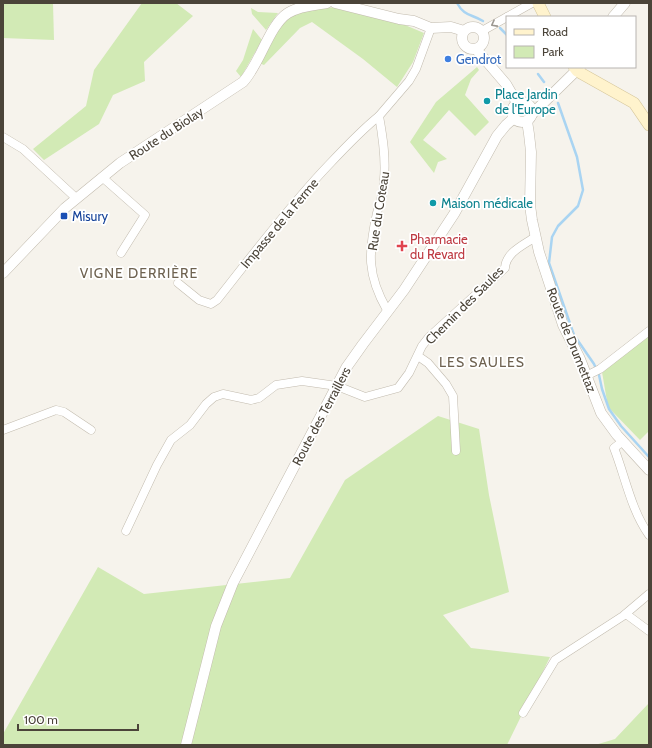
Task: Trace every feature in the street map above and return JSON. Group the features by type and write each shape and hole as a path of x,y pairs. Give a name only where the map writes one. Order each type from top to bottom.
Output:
{"main road":[{"path":"538,3 544,16"},
{"path":"577,68 634,103 649,125"}],"street":[{"name":"Route du Biolay","path":"3,273 76,198 102,177 120,163 243,82 250,74 282,17 289,12 305,6 327,3"},
{"path":"335,3 399,19 414,21 436,28 463,33 473,27 482,31"},
{"path":"509,16 532,3"},
{"path":"614,16 625,3"},
{"path":"482,31 506,18"},
{"path":"379,116 409,81 436,28"},
{"path":"463,33 462,40 469,48 478,47 484,40 482,31"},
{"path":"478,47 526,110"},
{"path":"514,116 520,121 526,110 547,99 577,68"},
{"name":"Route des Terraillers","path":"186,745 216,626 233,583 337,386 353,358 416,272 454,214 497,136 514,116 513,108 526,110"},
{"name":"Route de Drumettaz","path":"526,110 529,134 531,188 530,204 532,220 535,237 563,325 593,373 601,414 649,470"},
{"name":"Impasse de la Ferme","path":"178,283 199,300 210,304 217,300 277,222 353,138 379,116"},
{"name":"Rue du Coteau","path":"379,116 385,155 385,175 382,196 373,233 370,262 375,285 387,310"},
{"path":"3,137 23,149 76,198"},
{"path":"102,177 145,215 121,253"},
{"name":"Chemin des Saules","path":"126,531 157,465 172,440 190,425 206,404 214,397 223,394 251,400 259,398 276,385 302,381 337,386 365,397 398,388 409,373 429,337 505,268 506,261 510,255 535,237"},
{"path":"593,373 649,331"},
{"path":"418,356 428,363 446,384 453,396 456,451"},
{"path":"3,430 56,410 64,412 91,430"},
{"path":"623,441 614,448 636,511 642,525 649,535"},
{"path":"523,713 554,660 626,614 649,594"},
{"path":"626,614 649,631"}],"green space":[{"path":"3,3 53,3 54,40 3,38"},
{"path":"142,3 176,3 193,16 144,62 145,81 113,95 99,124 44,160 33,149 86,106 94,70"},
{"path":"335,7 405,25 424,33 413,62 397,87 363,59 312,22 300,28 264,65 259,63 277,31 291,16 307,11"},
{"path":"251,8 258,12 278,13 266,30 252,14"},
{"path":"253,29 262,40 241,77 236,71 243,60"},
{"path":"477,67 479,70 471,79 465,95 489,122 475,136 449,110 423,140 447,159 438,162 434,173 410,142 436,102"},
{"path":"649,335 649,431 640,440 608,407 602,372"},
{"path":"438,416 479,429 489,495 509,592 443,615 471,648 550,657 507,745 3,745 3,734 98,567 144,594 290,578 345,480"},
{"path":"649,703 649,745 595,745 615,739"}],"waterway":[{"path":"457,3 465,13 483,21"},
{"path":"500,28 506,34"},
{"path":"538,74 544,82"},
{"path":"558,103 577,157 583,190 578,206 558,226 552,237 549,263 574,335 594,364 599,375 609,409 621,426 649,457"}],"place":[{"name":"Gendrot","path":"448,59"},
{"name":"Place Jardin de l'Europe","path":"487,101"},
{"name":"Maison médicale","path":"433,203"},
{"name":"Misury","path":"64,216"},
{"name":"Pharmacie du Revard","path":"402,246"}],"district":[{"name":"VIGNE DERRIÈRE","path":"139,273"},
{"name":"LES SAULES","path":"482,362"}]}
